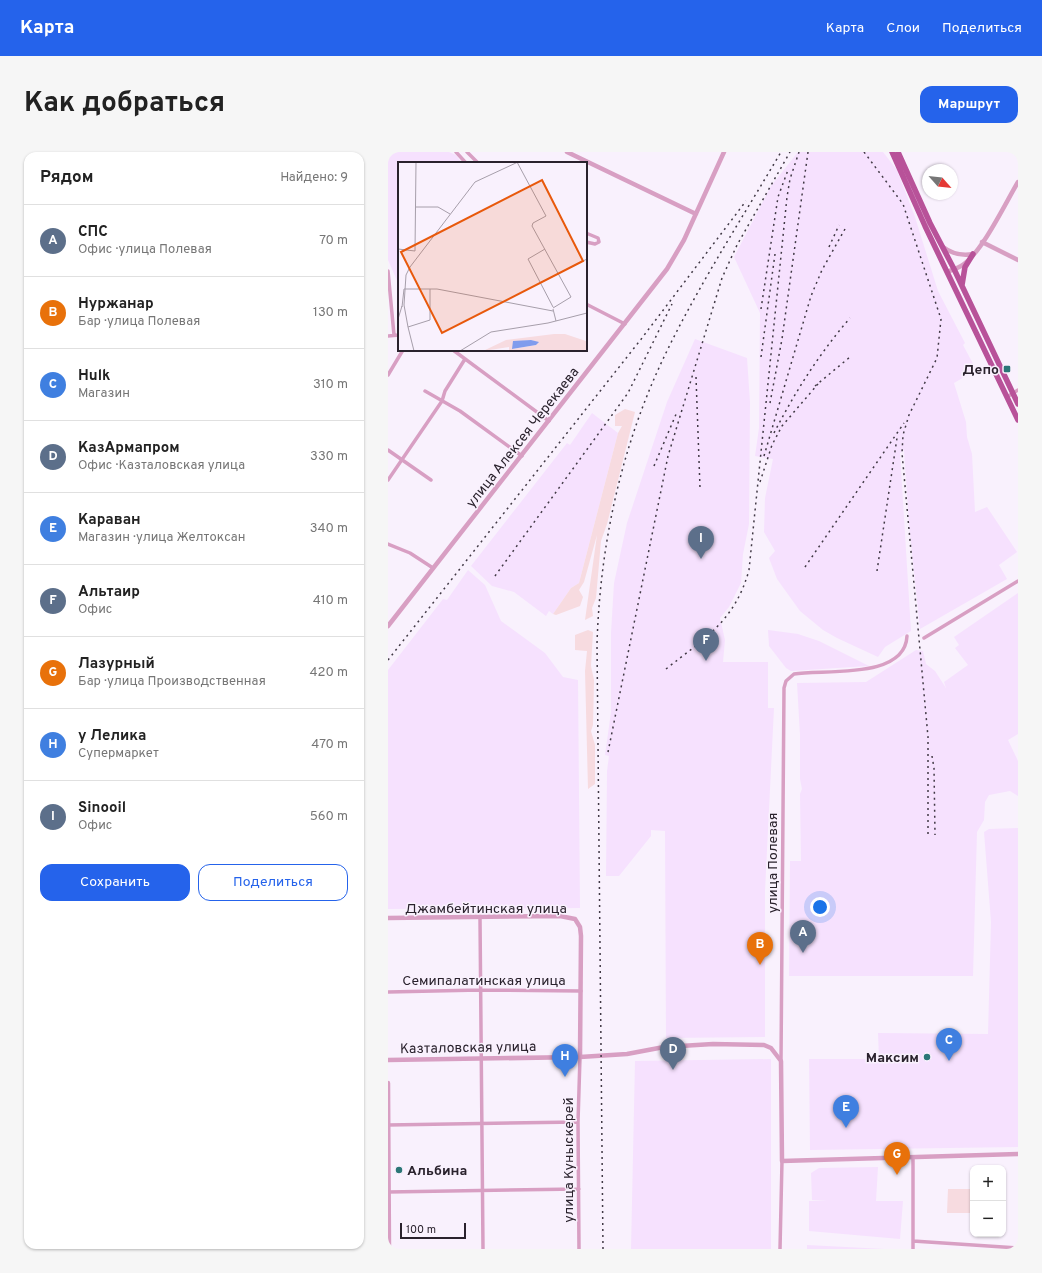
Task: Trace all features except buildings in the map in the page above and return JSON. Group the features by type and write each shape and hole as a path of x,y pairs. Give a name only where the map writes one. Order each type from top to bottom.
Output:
{"main road":[{"path":"892,152 927,224 942,246 1016,392 1018,404"},
{"path":"898,152 947,272 1018,420"},
{"path":"962,286 965,267 973,254"}],"street":[{"path":"456,152 465,162"},
{"path":"466,152 477,162"},
{"path":"567,152 696,214"},
{"name":"улица Алексея Черекаева","path":"388,626 667,269 696,214 724,152"},
{"path":"947,272 964,264 973,254 982,242 1018,182"},
{"path":"587,233 598,238 599,242 596,244 587,242"},
{"path":"982,242 1018,260"},
{"path":"942,246 951,253 966,256 973,254"},
{"path":"388,271 394,335"},
{"path":"587,305 625,324"},
{"path":"388,336 398,335"},
{"path":"388,375 402,351"},
{"path":"454,351 549,421"},
{"path":"388,480 442,400 445,391 465,359"},
{"path":"425,391 460,411 522,456"},
{"path":"1007,397 1016,392"},
{"path":"388,450 431,480"},
{"path":"388,544 410,553 433,568"},
{"path":"924,638 1018,581"},
{"name":"улица Полевая","path":"781,1062 784,688 786,681 794,674 868,670 901,654 906,644 907,636"},
{"name":"Джамбейтинская улица","path":"388,918 567,917 574,919 580,926"},
{"path":"480,918 483,1249"},
{"name":"улица Куныскерей","path":"579,1249 578,1122 581,991 580,926"},
{"name":"Семипалатинская улица","path":"388,992 480,990 581,991"},
{"name":"Казталовская улица","path":"388,1060 627,1054 664,1047 747,1044 764,1045 771,1048 781,1062"},
{"path":"780,1249 782,1161 781,1062"},
{"path":"388,1083 389,1249"},
{"path":"388,1125 482,1125 578,1122"},
{"path":"782,1161 1018,1154"},
{"path":"913,1158 913,1249"},
{"path":"388,1192 579,1189"},
{"path":"912,1241 1018,1248"}],"shaded area":[{"path":"388,152 449,152 456,155 461,162 398,162 398,283 388,260"},
{"path":"798,152 883,152 897,170 915,217 938,291 965,343 963,345 978,373 966,376 954,383 966,422 967,437 972,454 975,512 987,507 1017,552 999,565 1007,579 920,629 909,524 904,450 900,453 911,631 885,647 878,657 823,630 800,611 777,579 769,558 775,551 764,532 765,498 773,459 755,456 759,428 760,313 734,257 771,186"},
{"path":"695,339 747,358 750,402 749,524 743,554 741,583 729,607 720,618 725,640 723,662 768,662 768,708 774,708 765,891 765,1037 666,1038 665,831 651,830 651,836 619,876 606,876 607,771 609,756 605,755 611,712 611,633 614,583 627,523 667,402"},
{"path":"625,409 635,412 607,524 601,541 596,598 592,608 593,616 585,620 597,535 584,582 579,590 583,597 580,606 556,615 553,614 571,588 579,583 618,433 622,426 615,426 615,415"},
{"path":"592,413 618,433 579,583 571,588 553,614 549,611 546,616 514,592 492,586 471,566 567,443 570,445"},
{"path":"468,570 485,585 501,621 545,653 563,677 578,680 580,908 388,909 388,670 443,599 447,600"},
{"path":"1018,593 1018,734 1008,740 1018,761 1018,796 1010,791 989,795 985,802 984,820 977,832 973,976 789,976 790,861 801,861 800,794 802,789 800,779 800,735 797,683 866,682 916,650 923,651 926,664 935,671 946,688 944,682 968,665 955,648 959,645 954,637"},
{"path":"588,630 593,632 591,666 594,680 593,725 591,731 595,745 595,784 588,789 585,671 587,651 575,650 575,635"},
{"path":"768,630 798,634 819,641 869,666 791,671 786,668 769,646"},
{"path":"1018,828 1018,1147 810,1150 809,1059 879,1059 878,1033 988,1034 991,922 984,832 989,829"},
{"path":"771,1059 771,1249 631,1249 635,1061"},
{"path":"878,1167 876,1201 903,1201 900,1239 809,1231 809,1201 827,1201 812,1200 811,1173 819,1168"},
{"path":"948,1189 970,1189 970,1213 947,1213"},
{"path":"807,1245 885,1249 807,1249"}],"railway":[{"path":"603,1249 597,644 599,607 608,533 625,461 636,426 664,357 705,279 781,152"},
{"path":"608,752 668,456 722,278 737,245 790,152"},
{"path":"666,669 706,638 727,616 736,603 749,570 787,197 790,179 799,152"},
{"path":"770,403 782,339 808,152"},
{"path":"864,152 903,204 941,319 937,358 909,415 903,435 902,453 928,737 928,834"},
{"path":"761,309 778,197 788,170"},
{"path":"388,660 642,338 746,201"},
{"path":"829,247 839,225"},
{"path":"764,456 811,296 822,270 845,229"},
{"path":"761,357 775,254"},
{"path":"495,576 628,393 672,304"},
{"path":"774,433 808,374 828,345 850,318"},
{"path":"815,386 850,357"},
{"path":"696,377 700,488"},
{"path":"760,482 772,445 782,426 818,384"},
{"path":"654,466 677,412"},
{"path":"805,567 904,423"},
{"path":"877,571 897,438"},
{"path":"932,756 934,768 935,835"}],"place":[{"name":"Депо","path":"1007,369"},
{"name":"Sinooil","path":"701,559"},
{"name":"Альтаир","path":"706,661"},
{"name":"СПС","path":"803,953"},
{"name":"Нуржанар","path":"760,965"},
{"name":"Максим","path":"927,1057"},
{"name":"Hulk","path":"949,1061"},
{"name":"КазАрмапром","path":"673,1070"},
{"name":"у Лелика","path":"565,1077"},
{"name":"Караван","path":"846,1128"},
{"name":"Альбина","path":"399,1170"},
{"name":"Лазурный","path":"897,1175"}]}
